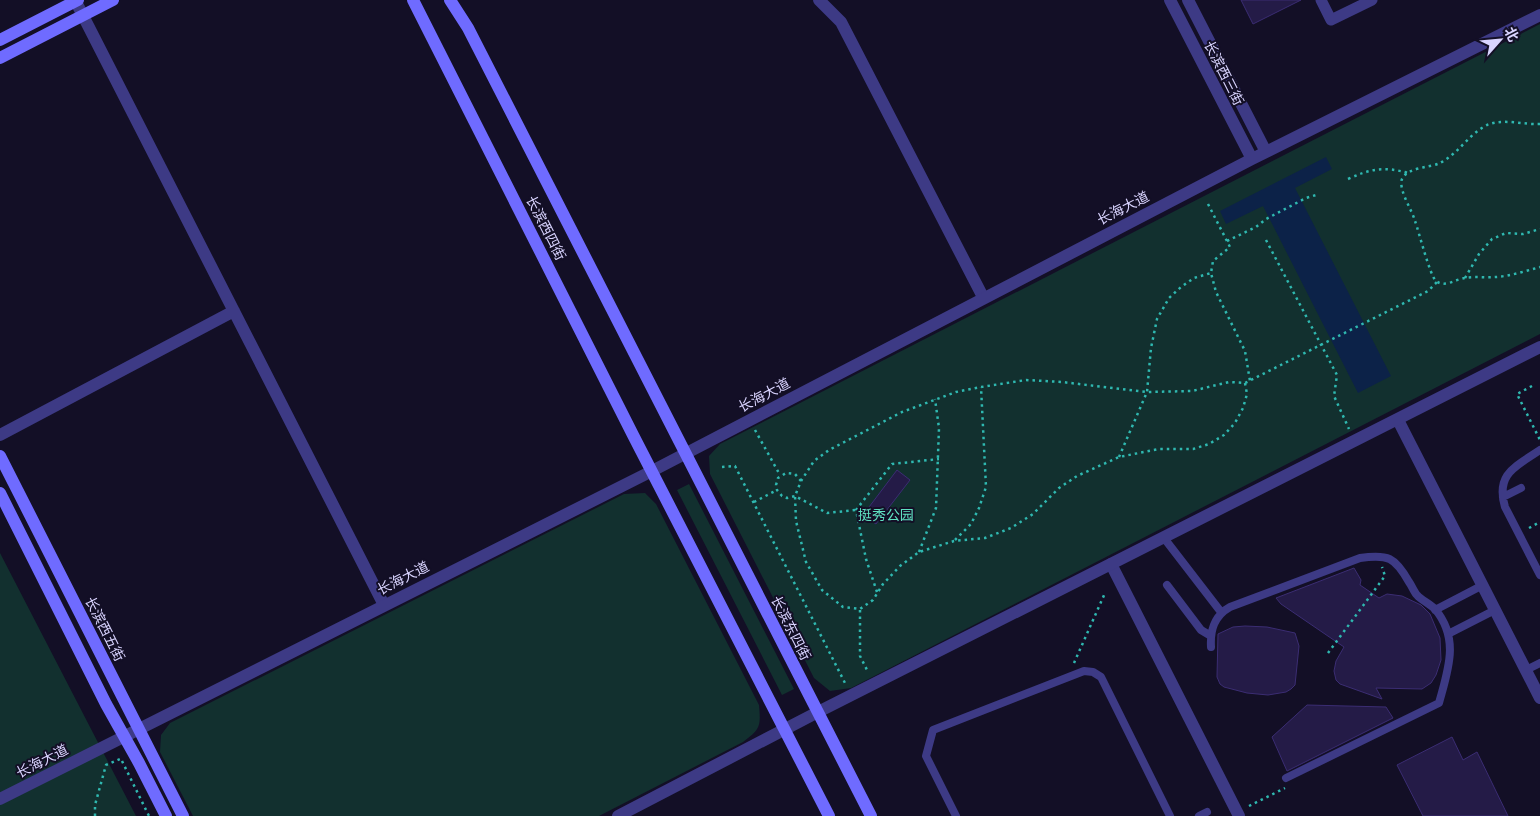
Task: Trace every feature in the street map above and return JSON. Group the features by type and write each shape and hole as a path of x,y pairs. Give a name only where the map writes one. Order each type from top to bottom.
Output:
{"main road":[{"path":"0,40 76,0"},
{"path":"0,58 113,0"},
{"name":"长滨西四街","path":"413,0 652,470"},
{"name":"长滨西四街","path":"450,0 468,28 685,454"},
{"name":"长滨东四街","path":"685,454 871,816"},
{"name":"长滨西五街","path":"0,456 183,816"},
{"path":"652,470 829,816"},
{"path":"0,493 97,687 166,816"}],"street":[{"path":"76,0 384,605"},
{"path":"819,0 841,22 983,298"},
{"name":"长滨西三街","path":"1170,0 1252,159"},
{"name":"长滨西三街","path":"1188,0 1266,152"},
{"path":"1321,0 1331,20 1372,0"},
{"name":"长海大道","path":"0,799 685,454 1252,159 1540,15"},
{"path":"0,435 234,312"},
{"path":"618,816 784,728 1540,347"},
{"path":"1398,420 1540,698"},
{"path":"1111,564 1239,816"}],"lane":[{"path":"1540,450 1509,471 1504,483 1502,498 1540,576"},
{"path":"1502,498 1521,488"},
{"path":"1164,538 1221,612"},
{"path":"1212,647 1211,636 1215,621 1221,612 1360,558 1378,555 1395,560 1417,596 1428,601 1443,620 1451,649 1450,664 1439,703 1286,778"},
{"path":"1168,585 1201,630 1211,636"},
{"path":"1436,610 1482,585"},
{"path":"1448,634 1495,610"},
{"path":"1526,670 1540,663"},
{"path":"956,816 926,756 933,730 1084,671 1093,672 1100,677 1170,816"},
{"path":"1199,816 1207,812"}],"path":[{"path":"1348,179 1368,170 1394,169 1408,172 1439,163 1457,152 1475,134 1488,125 1502,122 1540,124"},
{"path":"1408,172 1402,179 1401,189 1412,211 1427,257 1430,275 1437,282 1444,284 1465,278 1498,277 1540,267"},
{"path":"1227,241 1306,198 1316,195"},
{"path":"1208,204 1230,247 1214,260 1211,273 1216,292 1245,351 1250,381"},
{"path":"1465,278 1479,254 1492,239 1506,233 1523,234 1540,230"},
{"path":"1266,240 1337,375 1334,396 1355,441"},
{"path":"1119,457 1147,392 1156,319 1169,298 1181,287 1194,278 1211,273"},
{"path":"1245,383 1247,394 1243,408 1235,423 1224,435 1209,444 1193,449 1159,448 1119,457 1077,476 1059,488 1033,514 1011,528 985,538 954,541 919,552 900,566 883,584 873,600 860,609 843,607 822,590 806,562 796,521 795,496 801,481 814,461 829,450 902,412 956,392 1026,380 1062,382 1147,392 1192,391 1229,382 1245,383 1428,291 1437,282"},
{"path":"1532,386 1517,394 1540,440"},
{"path":"954,541 971,524 986,487 981,387"},
{"path":"919,552 936,508 939,428 935,399"},
{"path":"750,420 780,475"},
{"path":"801,481 798,476 790,472 780,475 776,481 777,490 779,494 787,498 795,496 827,513 856,510 892,464 939,459"},
{"path":"722,467 735,466 845,683"},
{"path":"754,503 777,490"},
{"path":"856,510 866,559 877,593"},
{"path":"1532,534 1529,527 1540,522"},
{"path":"1328,654 1385,576 1378,555"},
{"path":"1069,676 1105,593"},
{"path":"860,609 860,656 869,674"},
{"path":"95,816 95,805 106,765 120,759 149,816"},
{"path":"1249,806 1290,786 1286,778"}],"green space":[{"name":"挺秀公园","path":"1540,24 1540,334 851,688 830,691 814,678 710,474 709,456 720,444"},
{"path":"689,484 794,689 782,695 677,490"},
{"path":"645,493 656,504 759,705 760,718 758,727 743,742 599,816 193,816 160,752 161,735 170,723 624,494"},
{"path":"0,553 136,816 0,816"}],"water":[{"path":"1326,157 1332,169 1295,188 1391,376 1358,393 1263,206 1226,224 1220,211"}],"building":[{"path":"1241,0 1301,0 1253,24"},
{"path":"897,470 910,480 876,524 863,515"},
{"path":"1354,568 1361,580 1360,585 1379,598 1387,594 1402,596 1421,605 1430,614 1440,638 1441,660 1431,683 1422,689 1376,688 1382,699 1340,684 1336,680 1334,671 1336,661 1344,647 1281,604 1276,598"},
{"path":"1233,627 1267,627 1295,633 1299,646 1295,685 1291,689 1286,692 1268,695 1247,693 1224,687 1220,684 1217,677 1218,634"},
{"path":"1307,705 1386,707 1393,718 1287,771 1272,737"},
{"path":"1452,737 1463,760 1477,752 1508,816 1423,816 1397,765"}]}
